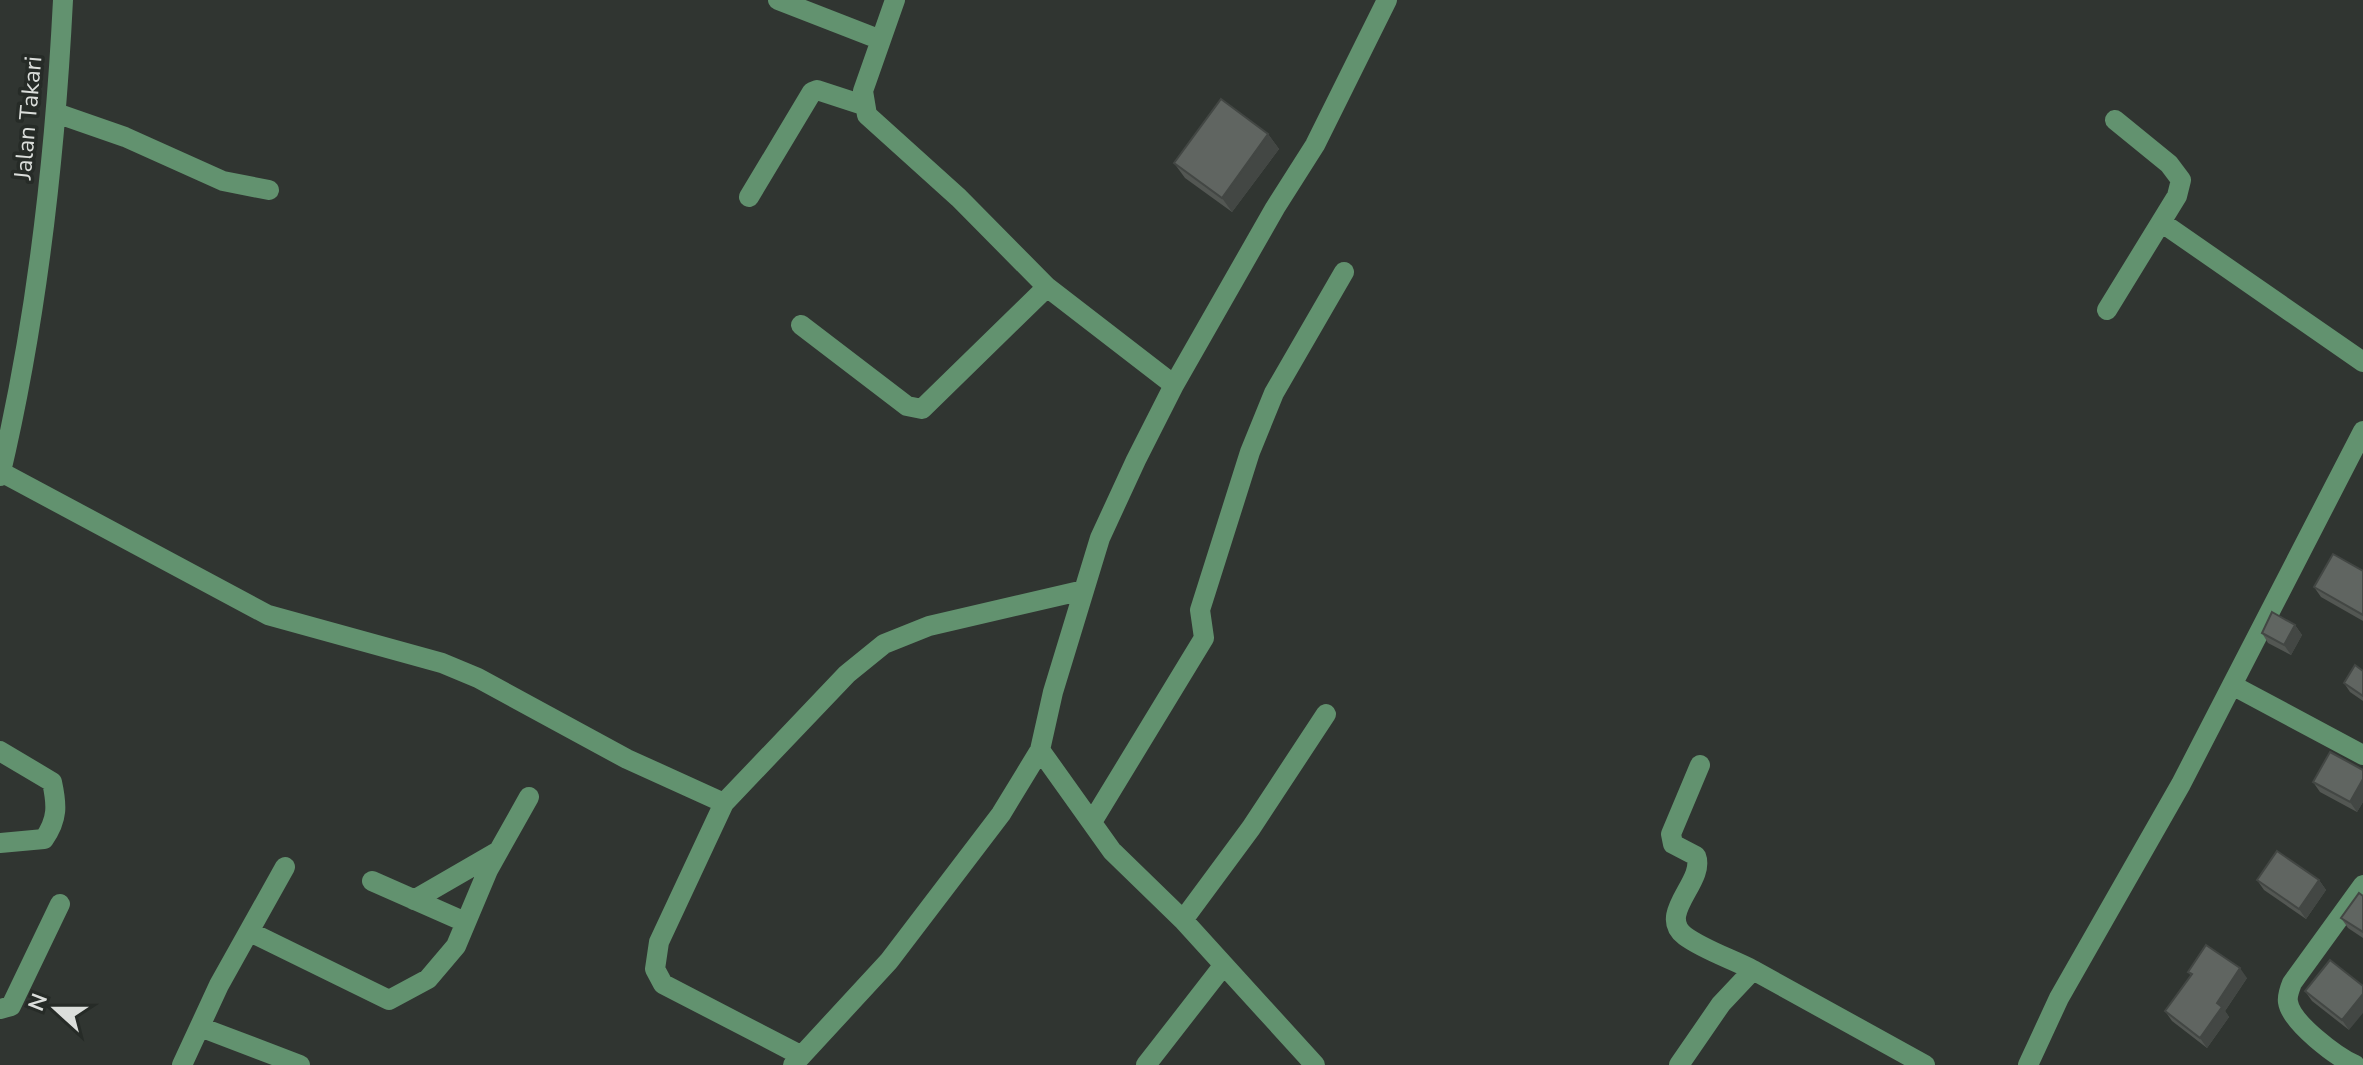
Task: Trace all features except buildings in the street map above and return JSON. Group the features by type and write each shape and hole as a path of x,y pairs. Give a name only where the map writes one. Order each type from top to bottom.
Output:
{"street":[{"name":"Jalan Takari","path":"0,474 34,313 56,113 63,0"},
{"path":"778,0 881,40"},
{"path":"863,105 863,91 895,0"},
{"path":"1084,590 929,626 884,644 847,674 724,803 659,942 655,969 663,984 797,1060 889,961 1001,814 1040,750 1100,538 1174,385 1275,208 1315,145 1387,0"},
{"path":"749,197 812,92 817,90 863,105 879,127 959,198 1047,287 1174,385"},
{"path":"56,113 125,137 223,181 269,190"},
{"path":"2107,310 2177,196 2181,180 2169,164 2115,120"},
{"path":"2161,222 2363,362"},
{"path":"1092,822 1204,638 1200,610 1250,452 1274,393 1344,272"},
{"path":"801,325 907,406 922,409 1047,287"},
{"path":"2028,1065 2059,998 2181,784 2363,431"},
{"path":"0,474 268,615 442,663 627,759 724,803"},
{"path":"2232,685 2363,755"},
{"path":"1183,920 1251,828 1326,714"},
{"path":"1040,750 1112,851 1183,920 1315,1065"},
{"path":"0,751 52,782 56,803 56,817 44,839 0,843"},
{"path":"1700,765 1671,834 1673,844 1696,856 1699,867 1677,911 1677,924 1686,936 1925,1065"},
{"path":"250,932 389,1000 439,969 456,946 497,852 529,797"},
{"path":"414,900 497,852"},
{"path":"182,1065 219,985 285,867"},
{"path":"372,881 465,922"},
{"path":"2355,1065 2321,1042 2294,1016 2288,1002 2292,983 2363,885"},
{"path":"0,1009 11,1006 60,904"},
{"path":"1146,1065 1223,966"},
{"path":"1679,1065 1721,1004 1753,970"},
{"path":"200,1027 300,1065"}]}
